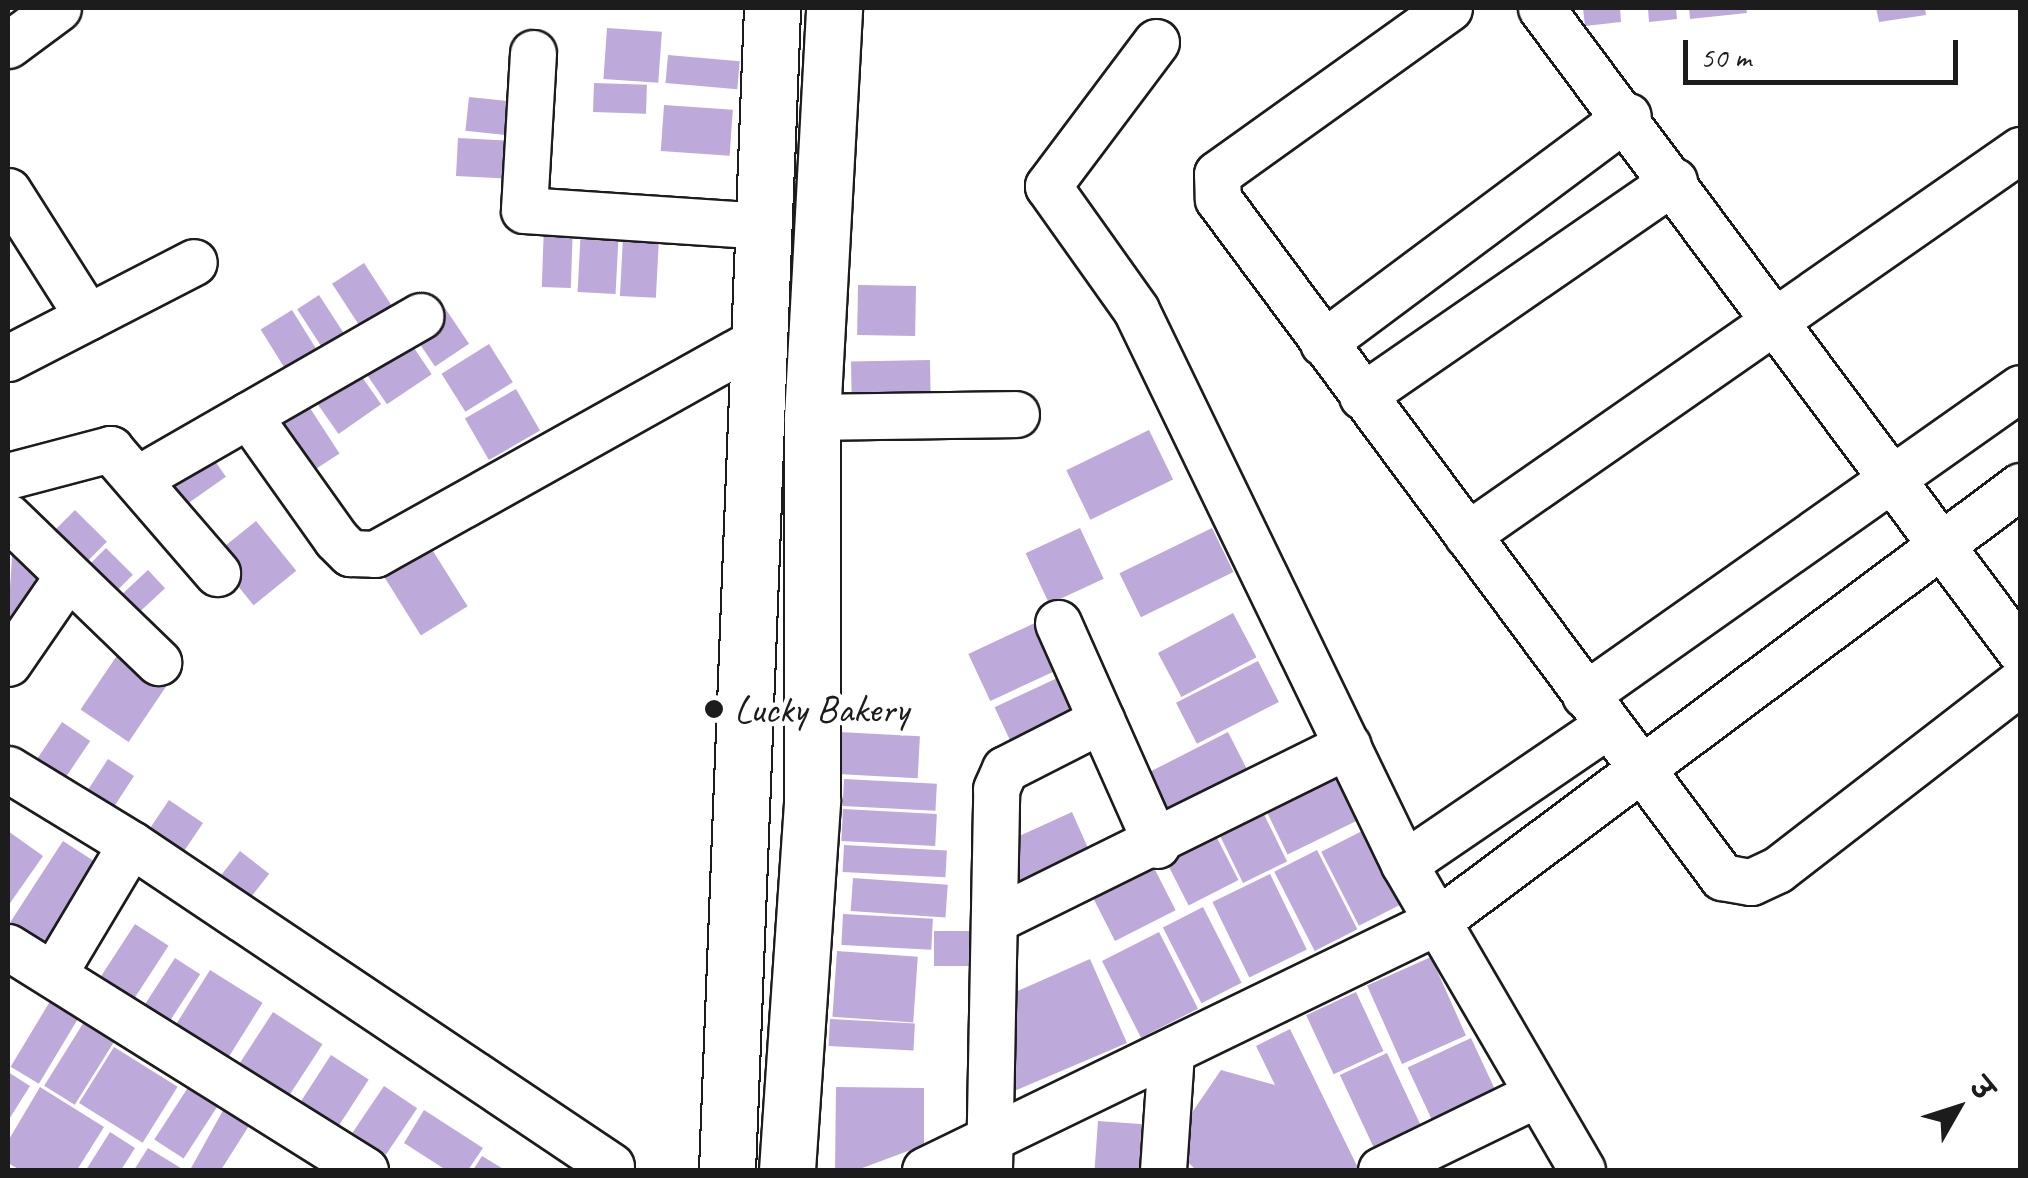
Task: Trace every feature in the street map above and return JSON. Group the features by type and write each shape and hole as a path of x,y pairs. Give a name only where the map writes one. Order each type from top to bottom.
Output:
{"main road":[{"path":"727,1170 754,342 772,8"},
{"path":"787,1170 812,800 812,417 834,8"},
{"path":"754,342 815,338"}],"street":[{"path":"8,45 58,8"},
{"path":"1450,8 1216,174 1218,199 1722,877 1752,882 1777,870 2020,682"},
{"path":"1541,8 1628,116 1896,478 1938,546 2020,651"},
{"path":"1156,42 1048,186 1136,310 1404,864 1533,1096 1582,1170"},
{"path":"533,53 524,210 763,226"},
{"path":"1322,342 1628,116"},
{"path":"1467,535 2020,150"},
{"path":"1362,396 1674,180"},
{"path":"8,191 88,316"},
{"path":"8,358 194,262"},
{"path":"138,478 421,316"},
{"path":"248,415 336,539 350,553 375,554 754,342"},
{"path":"1404,864 1896,478 2020,388"},
{"path":"812,417 1016,414"},
{"path":"8,476 110,449 217,573"},
{"path":"925,1170 989,1157 1171,1052 1436,922 2020,486"},
{"path":"8,516 158,662"},
{"path":"8,662 67,576"},
{"path":"1058,624 1156,845"},
{"path":"989,1157 998,918 996,790 1006,768 1101,720"},
{"path":"998,918 1156,845 1348,745"},
{"path":"8,769 132,844 611,1166"},
{"path":"54,973 132,844"},
{"path":"8,947 364,1170"},
{"path":"1164,1170 1171,1052"},
{"path":"1381,1170 1533,1096"}],"building":[{"path":"1583,8 1620,8 1621,22 1585,26"},
{"path":"1648,8 1676,8 1677,19 1649,22"},
{"path":"1689,8 1746,8 1747,13 1690,19"},
{"path":"1876,8 1925,8 1926,15 1879,22"},
{"path":"607,28 662,32 658,83 603,79"},
{"path":"668,55 740,61 737,89 666,83"},
{"path":"594,83 647,85 646,114 593,112"},
{"path":"469,97 524,103 520,137 465,131"},
{"path":"664,105 733,110 730,156 661,151"},
{"path":"458,138 522,141 520,179 456,176"},
{"path":"544,224 573,225 571,288 542,287"},
{"path":"581,227 619,229 616,294 578,292"},
{"path":"623,237 659,239 656,298 620,296"},
{"path":"364,263 395,311 363,332 332,284"},
{"path":"858,285 916,286 915,336 857,335"},
{"path":"319,295 353,347 331,361 297,309"},
{"path":"445,308 469,344 435,367 411,331"},
{"path":"292,310 324,361 292,380 261,330"},
{"path":"406,336 432,374 387,404 361,366"},
{"path":"489,344 513,382 465,412 442,374"},
{"path":"930,360 931,408 852,409 851,361"},
{"path":"353,364 381,404 339,434 310,394"},
{"path":"297,388 339,453 298,481 255,415"},
{"path":"516,389 540,431 489,460 465,418"},
{"path":"1149,430 1173,479 1090,520 1066,470"},
{"path":"203,444 226,477 174,513 151,481"},
{"path":"75,510 107,542 77,572 45,540"},
{"path":"256,521 296,571 254,605 213,556"},
{"path":"1080,528 1104,579 1049,604 1026,553"},
{"path":"1212,528 1233,572 1141,617 1119,573"},
{"path":"423,535 468,606 421,635 376,564"},
{"path":"13,541 52,567 15,624 8,620"},
{"path":"106,548 133,575 105,603 78,576"},
{"path":"148,570 165,588 126,625 109,607"},
{"path":"1233,613 1256,657 1181,697 1158,653"},
{"path":"1039,621 1061,668 990,701 968,654"},
{"path":"118,654 166,686 129,742 81,710"},
{"path":"1258,661 1279,702 1197,744 1176,703"},
{"path":"1068,673 1090,721 1017,755 995,707"},
{"path":"62,722 90,741 59,787 31,768"},
{"path":"839,732 920,736 918,778 837,774"},
{"path":"1228,732 1251,777 1156,826 1133,781"},
{"path":"1344,758 1371,814 1288,854 1260,799"},
{"path":"108,759 134,776 104,822 78,805"},
{"path":"844,779 937,784 935,811 843,806"},
{"path":"169,800 203,823 175,864 141,841"},
{"path":"1259,804 1287,862 1243,883 1215,825"},
{"path":"843,809 937,814 935,846 841,841"},
{"path":"1072,812 1096,866 1003,904 1006,842"},
{"path":"1364,830 1402,904 1359,926 1321,852"},
{"path":"8,831 43,856 8,906"},
{"path":"1214,832 1239,880 1189,906 1164,857"},
{"path":"63,841 101,866 44,953 8,926"},
{"path":"844,845 947,850 945,877 843,872"},
{"path":"1317,850 1357,929 1315,951 1274,872"},
{"path":"240,851 269,874 241,909 212,886"},
{"path":"1147,854 1176,910 1115,941 1086,885"},
{"path":"1270,874 1307,949 1249,978 1212,902"},
{"path":"853,878 948,885 945,918 851,911"},
{"path":"1203,907 1242,983 1201,1003 1163,927"},
{"path":"843,914 933,919 931,950 841,945"},
{"path":"135,924 169,946 130,1005 96,984"},
{"path":"934,931 995,931 995,966 934,966"},
{"path":"1159,932 1198,1009 1141,1038 1102,961"},
{"path":"837,951 918,957 913,1022 832,1017"},
{"path":"1431,957 1466,1036 1402,1064 1367,985"},
{"path":"175,958 200,974 169,1023 143,1007"},
{"path":"1090,959 1127,1043 1007,1094 1013,993"},
{"path":"210,970 263,1003 225,1063 172,1030"},
{"path":"58,988 86,1005 39,1084 11,1067"},
{"path":"1356,992 1383,1051 1334,1074 1306,1015"},
{"path":"94,1006 125,1025 75,1105 44,1086"},
{"path":"273,1012 322,1044 288,1097 239,1065"},
{"path":"830,1019 915,1023 913,1050 829,1046"},
{"path":"1290,1029 1359,1170 1196,1170 1170,1145 1221,1070 1275,1085 1256,1046"},
{"path":"1471,1038 1502,1104 1438,1134 1408,1068"},
{"path":"114,1047 178,1087 143,1143 79,1103"},
{"path":"1387,1053 1428,1142 1381,1164 1340,1075"},
{"path":"331,1055 369,1080 338,1126 301,1102"},
{"path":"200,1069 229,1088 184,1159 154,1139"},
{"path":"8,1072 30,1086 8,1121"},
{"path":"384,1086 417,1108 386,1155 353,1132"},
{"path":"40,1087 104,1127 77,1170 20,1170 8,1163 8,1141"},
{"path":"836,1087 924,1088 924,1145 857,1170 835,1170"},
{"path":"226,1105 252,1121 221,1170 190,1170"},
{"path":"424,1110 483,1148 468,1170 446,1170 404,1143"},
{"path":"1098,1121 1165,1126 1162,1170 1095,1169"},
{"path":"110,1132 135,1148 121,1170 86,1170"},
{"path":"148,1148 184,1170 134,1170"},
{"path":"482,1156 505,1170 473,1170"}],"place":[{"name":"Lucky Bakery","path":"714,709"}]}
